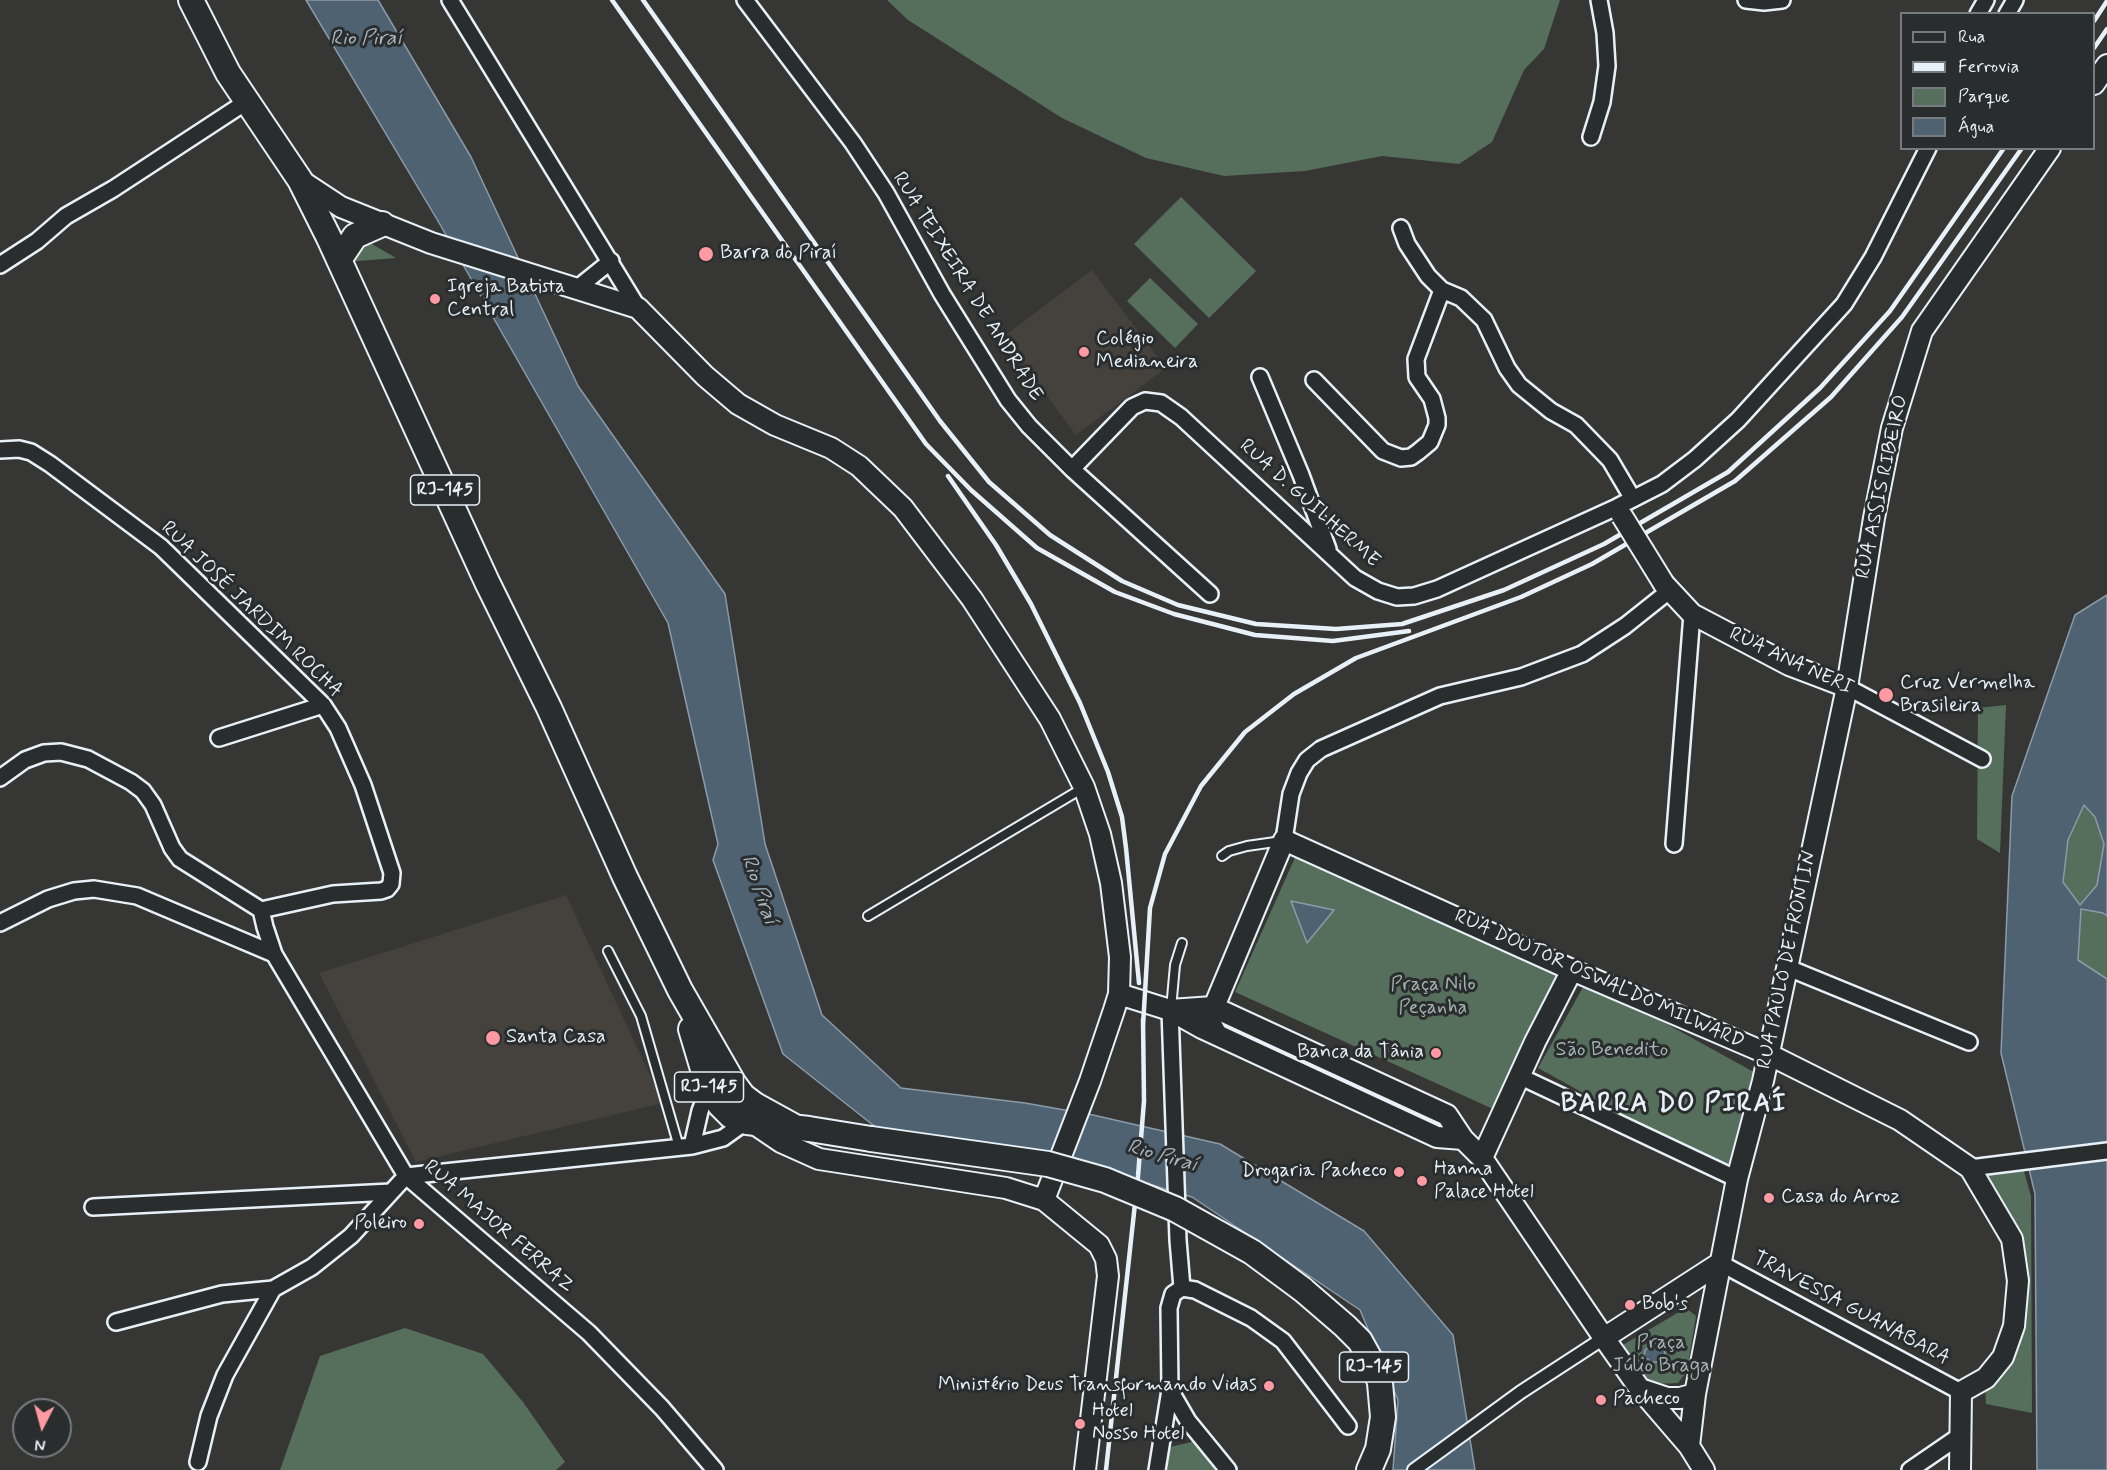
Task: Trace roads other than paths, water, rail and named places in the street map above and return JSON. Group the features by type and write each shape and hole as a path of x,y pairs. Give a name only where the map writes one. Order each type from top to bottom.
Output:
{"main road":[{"name":"RJ-145","path":"191,0 228,73 300,180 339,260 483,572 549,708 625,877 680,990 718,1080 720,1105 731,1116 752,1117 802,1128 1048,1164 1079,1172 1129,1189 1175,1209 1252,1252 1302,1289 1345,1326 1360,1341 1369,1356 1380,1383 1383,1417 1378,1449 1369,1470"},
{"path":"339,260 355,236 382,224"}],"street":[{"path":"450,0 638,308 705,376 738,405 831,448 859,466 903,508 979,609 1050,719 1084,787 1100,834 1112,883 1120,957 1119,994 1090,1081 1044,1200"},
{"name":"RUA TEIXEIRA DE ANDRADE","path":"745,0 853,144 886,193 942,294 1008,400 1029,426 1072,469 1210,594"},
{"path":"1591,137 1602,102 1606,66 1605,33 1599,0"},
{"path":"1746,0 1764,2 1782,0"},
{"path":"2095,83 2107,65"},
{"path":"0,265 37,241 66,216 113,189 246,102"},
{"name":"RUA D. GUILHERME","path":"1072,469 1132,406 1145,401 1161,403 1180,417 1355,578 1378,591 1397,597 1414,596 1437,589 1624,507 1662,484 1695,459 1738,420 1844,304 1873,257 1927,150"},
{"name":"RUA ASSIS RIBEIRO","path":"1847,687 1862,585 1892,428 1922,332 2049,150"},
{"path":"300,180 341,207 430,243 638,308"},
{"path":"1401,228 1420,266 1442,290 1461,298 1484,320 1507,368 1519,385 1551,411 1576,425 1610,460 1624,507"},
{"path":"572,289 611,261"},
{"path":"1314,380 1383,451 1401,458 1411,457 1430,442 1437,425 1432,399 1417,377 1416,359 1442,290"},
{"path":"1260,377 1301,475 1329,552"},
{"name":"RUA JOSÉ JARDIM ROCHA","path":"0,450 19,448 36,455 161,547 323,705 338,728 363,785 393,878 387,889 381,891 333,894 261,910"},
{"name":"RUA ANA NERI","path":"1624,507 1666,588 1692,614 1789,665 1847,687 1982,759"},
{"path":"1217,1035 1211,1024 1210,1014 1284,840 1291,794 1307,760 1321,749 1440,696 1521,677 1582,654 1625,626 1666,588"},
{"path":"1674,844 1692,614"},
{"name":"RUA PAULO DE FRONTIN","path":"1689,1446 1695,1394 1737,1179 1768,1054 1847,687"},
{"path":"219,738 323,705"},
{"path":"0,778 25,760 44,753 61,752 88,759 143,791 153,805 172,848 180,859 261,910"},
{"name":"RUA DOUTOR OSWALDO MILWARD","path":"1284,840 1572,970 1768,1054 1900,1120 1977,1167"},
{"path":"0,923 48,900 74,891 94,889 137,896 274,954"},
{"name":"RUA MAJOR FERRAZ","path":"261,910 274,954 406,1176 589,1333 662,1408 715,1470"},
{"path":"1786,967 1969,1042"},
{"path":"1482,1158 1572,970"},
{"path":"1119,994 1170,1010 1190,1023 1437,1137 1462,1139"},
{"path":"1170,1010 1213,1007 1447,1115 1462,1139 1482,1158 1604,1338 1641,1389 1689,1446 1704,1470"},
{"path":"1170,1010 1178,1240 1182,1288"},
{"path":"1520,1076 1737,1179"},
{"path":"685,1147 718,1080"},
{"path":"116,1322 222,1294 273,1289 312,1268 351,1236 406,1176 685,1147 723,1138 752,1117 781,1142 819,1159 1006,1188 1044,1200 1100,1245 1106,1259 1108,1276 1085,1470"},
{"path":"1960,1470 1962,1392 1986,1378 2003,1357 2014,1326 2018,1281 2012,1239 1977,1167 2107,1151"},
{"path":"93,1207 391,1192"},
{"path":"1414,1470 1521,1392 1720,1263"},
{"name":"TRAVESSA GUANABARA","path":"1720,1263 1962,1392"},
{"path":"1158,1470 1170,1390 1169,1308 1173,1294 1182,1288 1195,1290 1251,1318 1283,1341 1348,1426"},
{"path":"198,1462 209,1416 225,1375 273,1289"},
{"path":"1641,1389 1667,1398 1680,1398 1695,1394"},
{"path":"1170,1390 1188,1421 1228,1470"},
{"path":"1165,1431 1188,1421"},
{"path":"1910,1470 1961,1435"}],"lane":[{"path":"868,916 1084,787"},
{"path":"1221,856 1247,846 1284,840"},
{"path":"1170,1010 1175,965 1182,943"},
{"path":"608,951 641,1016 685,1147"}],"water":[{"name":"Rio Piraí","path":"306,0 378,0 471,157 578,386 725,594 765,844 822,1015 901,1088 1025,1103 1093,1115 1220,1144 1364,1231 1453,1335 1475,1470 1393,1470 1398,1400 1360,1310 1192,1197 1070,1160 878,1129 783,1054 713,860 718,844 668,623 438,221"},
{"path":"2107,595 2107,916 2103,913 2081,909 2078,960 2107,979 2107,1470 2037,1470 2035,1194 2001,1053 2012,796 2075,615","holes":["2084,805 2095,817 2104,844 2097,885 2080,905 2063,882 2068,840"]},
{"path":"1291,901 1334,910 1307,943"},
{"path":"1658,1343 1664,1347 1665,1354 1662,1360 1651,1362 1644,1356 1645,1351 1650,1344"}],"railway":[{"path":"612,0 926,444 971,490 1037,548 1115,592 1174,614 1255,635 1333,641 1409,631"},
{"path":"643,0 940,421 989,482 1050,535 1122,581 1178,605 1256,624 1336,629 1402,624 1504,590 1604,544 1728,472 1820,388 1890,311 2003,150"},
{"path":"2095,19 2107,1"},
{"path":"2095,47 2107,29"},
{"path":"1143,1026 1150,908 1165,854 1201,786 1245,732 1294,694 1356,658 1521,597 1592,564 1735,481 1831,397 1902,317 2021,150"},
{"path":"948,476 996,545 1031,604 1080,703 1108,772 1122,817 1139,983"},
{"path":"1106,1470 1138,1176 1144,1101 1143,1019"}],"place":[{"name":"Barra do Piraí","path":"706,254"},
{"name":"Igreja Batista Central","path":"435,299"},
{"name":"Colégio Medianeira","path":"1084,352"},
{"name":"Cruz Vermelha Brasileira","path":"1886,695"},
{"name":"Santa Casa","path":"493,1038"},
{"name":"Banca da Tânia","path":"1436,1053"},
{"name":"Drogaria Pacheco","path":"1399,1172"},
{"name":"Hanna Palace Hotel","path":"1422,1181"},
{"name":"Casa do Arroz","path":"1769,1198"},
{"name":"Poleiro","path":"419,1224"},
{"name":"Bob's","path":"1630,1305"},
{"name":"Ministério Deus Transformando Vidas","path":"1269,1386"},
{"name":"Pacheco","path":"1601,1400"},
{"name":"Hotel Nosso Hotel","path":"1080,1424"}],"district":[{"name":"BARRA DO PIRAÍ","path":"1674,1106"}],"park label":[{"name":"Praça Nilo Peçanha","path":"1433,998"},
{"name":"São Benedito","path":"1612,1051"},
{"name":"Praça Júlio Braga","path":"1661,1356"}]}
